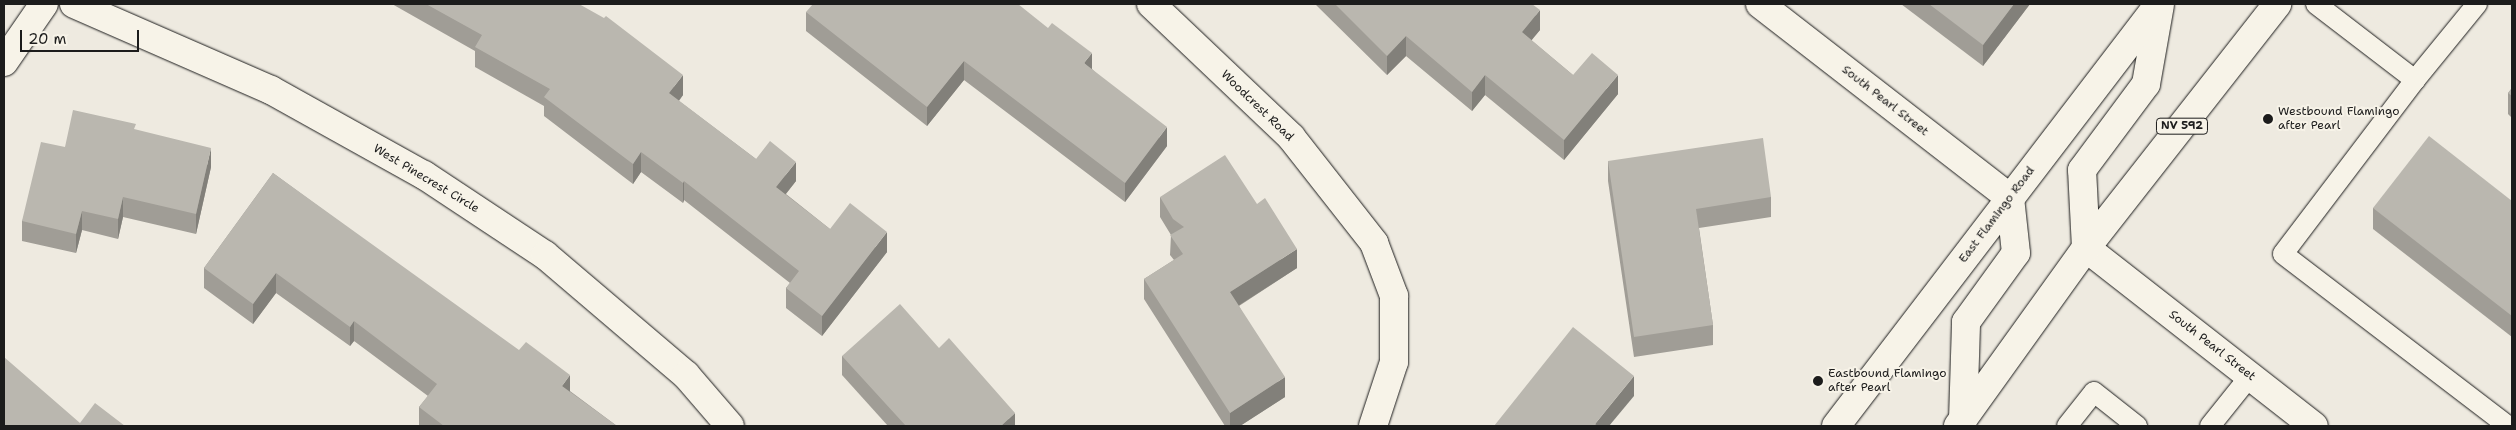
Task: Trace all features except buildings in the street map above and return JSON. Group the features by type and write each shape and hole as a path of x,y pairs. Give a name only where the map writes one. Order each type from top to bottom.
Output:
{"street":[{"path":"4,62 44,4"},
{"name":"West Pinecrest Circle","path":"74,4 271,90 424,175 546,255 686,375 730,426"},
{"name":"Woodcrest Road","path":"1151,4 1291,137 1374,243 1394,296 1394,362 1373,426"},
{"name":"South Pearl Street","path":"1760,4 2010,198"},
{"path":"2086,248 2082,170 2146,84 2160,4"},
{"name":"East Flamingo Road","path":"1836,426 2160,4"},
{"name":"NV 592","path":"1961,423 2086,248 2278,4"},
{"path":"1961,423 1966,322 2016,253 2010,198"},
{"name":"South Pearl Street","path":"2086,248 2314,426"}],"lane":[{"path":"2316,4 2415,80"},
{"path":"2478,4 2415,80 2283,254 2508,426"},
{"path":"2210,426 2250,376"},
{"path":"2067,426 2094,392 2137,426"}],"place":[{"name":"Westbound Flamingo after Pearl","path":"2268,119"},
{"name":"Eastbound Flamingo after Pearl","path":"1818,381"}]}
